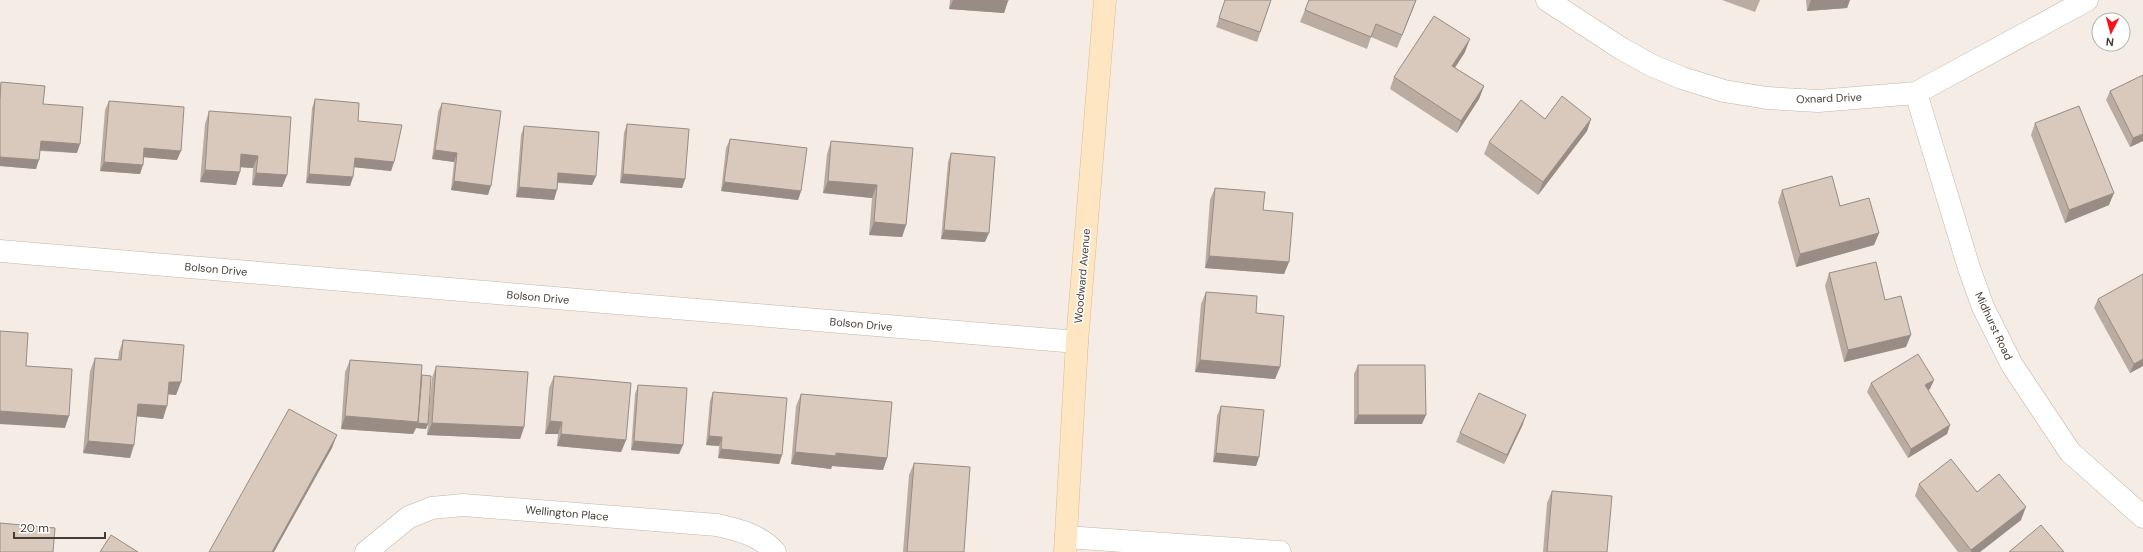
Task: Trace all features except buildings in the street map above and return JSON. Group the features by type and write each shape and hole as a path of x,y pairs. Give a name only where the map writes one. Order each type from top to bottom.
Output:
{"main road":[{"name":"Woodward Avenue","path":"1065,544 1077,342 1105,0"}],"street":[{"name":"Oxnard Drive","path":"1547,0 1622,49 1651,65 1682,78 1724,91 1767,98 1818,100 1916,93 2086,0"},
{"name":"Midhurst Road","path":"1916,93 1969,268 1983,307 2012,365 2070,452 2143,517"},
{"name":"Bolson Drive","path":"0,251 1077,342"},
{"name":"Wellington Place","path":"366,552 409,517 432,508 463,505 717,525 751,535 767,543 775,552"},
{"path":"1065,544 1280,552"}]}
